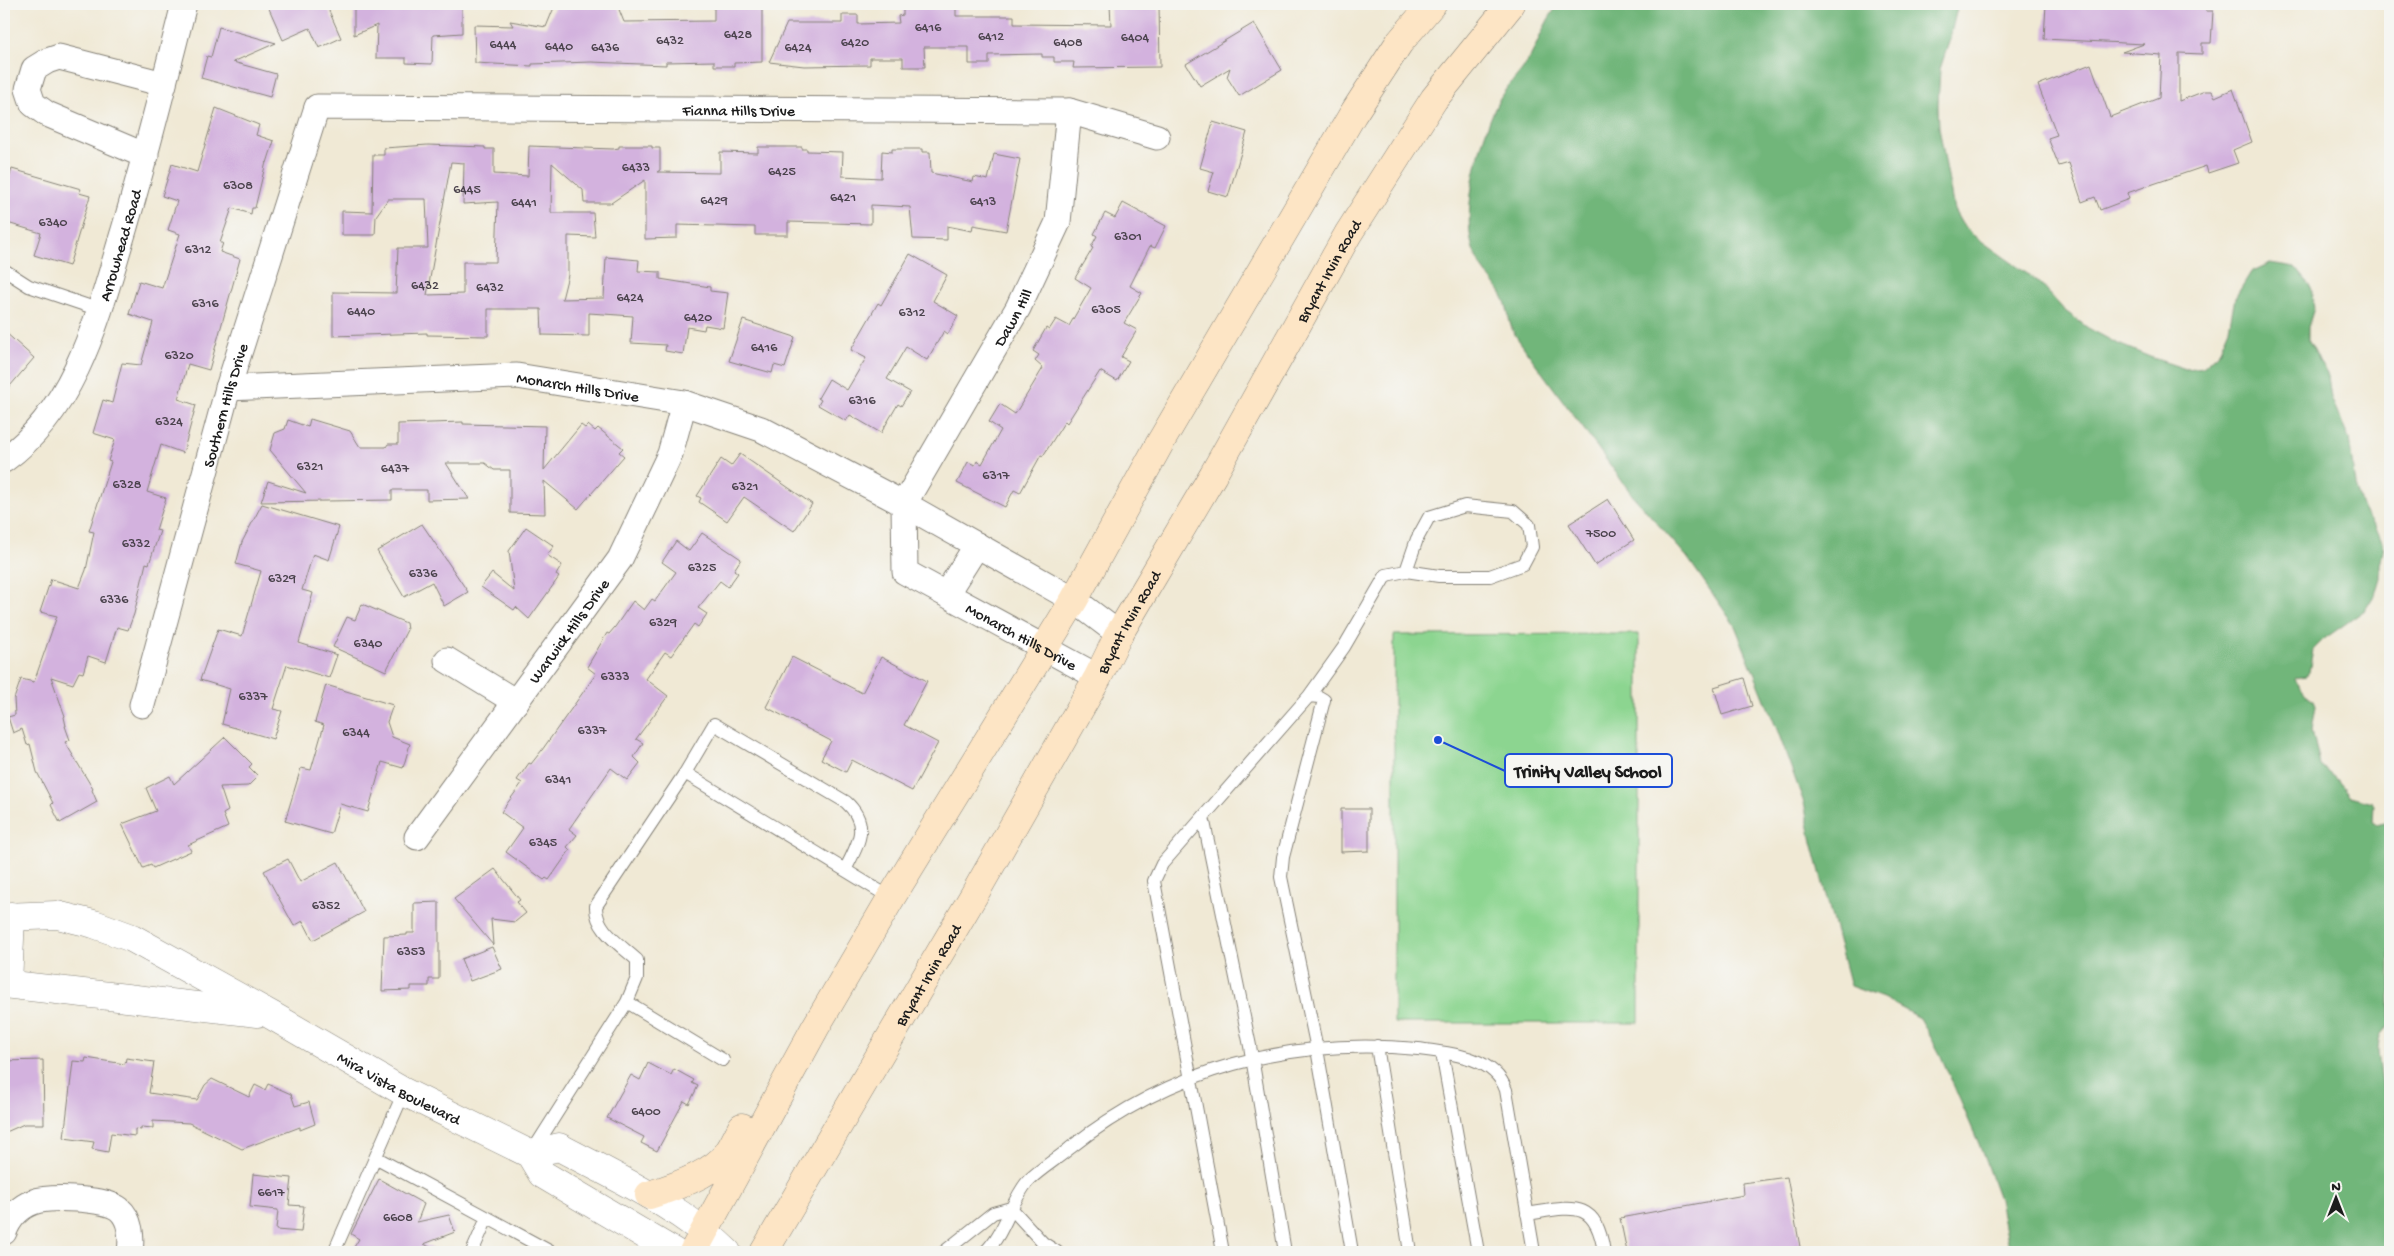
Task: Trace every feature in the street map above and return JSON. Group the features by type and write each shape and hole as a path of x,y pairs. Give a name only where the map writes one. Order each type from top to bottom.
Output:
{"main road":[{"path":"699,1242 815,1028 891,898 1074,600 1160,443 1353,114 1399,43 1432,4"},
{"name":"Bryant Irvin Road","path":"764,1252 974,895 1098,677 1120,634 1214,475 1348,234 1434,99 1511,4"},
{"path":"649,1195 680,1186 726,1155 781,1058 815,1028"}],"street":[{"name":"Arrowhead Road","path":"4,460 48,418 80,363 100,310 146,156 184,4"},
{"path":"146,156 47,114 33,104 28,89 34,70 48,61 60,57 164,84"},
{"name":"Fianna Hills Drive","path":"317,107 1069,111 1157,137"},
{"name":"Southern Hills Drive","path":"142,705 228,388 317,107"},
{"name":"Dawn Hill","path":"904,504 1018,308 1058,222 1069,111"},
{"name":"Monarch Hills Drive","path":"228,388 517,376 684,403 761,429 904,504 1074,600 1120,634"},
{"name":"Warwick Hills Drive","path":"417,837 620,559 670,454 684,403"},
{"name":"Monarch Hills Drive","path":"904,504 906,572 1098,677"},
{"name":"Monarch Hills Drive","path":"946,594 977,545"},
{"path":"447,660 516,702"},
{"name":"Mira Vista Boulevard","path":"7,916 56,915 94,924 132,938 404,1092 530,1154"},
{"path":"6,984 7,916"},
{"name":"Mira Vista Boulevard","path":"6,984 271,1015"},
{"path":"674,1252 542,1174 530,1154 560,1148 649,1195 699,1242 726,1252"},
{"path":"4,1232 17,1212 32,1202 57,1199 102,1202 119,1209 127,1220 132,1235 131,1252"}],"lane":[{"path":"4,270 29,286 100,310"},
{"path":"1223,1252 1189,1078 1154,881 1162,864 1309,696 1344,647 1386,575 1406,571 1439,576 1490,576 1523,564 1532,547 1529,525 1513,511 1465,506 1429,517 1417,540 1406,571"},
{"path":"1309,696 1324,700 1283,858 1280,877 1317,1048 1352,1252"},
{"path":"530,1154 627,1002 637,978 637,960 600,926 596,916 596,906 685,773 714,724 846,802 856,812 861,827 858,845 846,870"},
{"path":"685,773 891,898"},
{"path":"1203,817 1253,1059 1285,1252"},
{"path":"627,1002 723,1060"},
{"path":"1376,1046 1410,1252"},
{"path":"986,1252 1002,1229 1011,1208 1028,1181 1085,1136 1131,1106 1189,1078 1253,1059 1317,1048 1376,1046 1442,1053 1484,1063 1498,1074 1503,1083 1534,1252"},
{"path":"1442,1053 1478,1252"},
{"path":"334,1252 404,1092"},
{"path":"376,1158 551,1252"},
{"path":"944,1252 993,1212 1011,1208"},
{"path":"1011,1208 1043,1243 1057,1252"},
{"path":"1527,1214 1568,1208 1579,1209 1589,1215 1597,1224 1601,1231 1604,1252"},
{"path":"472,1252 487,1218"}],"green space":[{"path":"1559,4 1958,4 1940,69 1938,105 1939,127 1954,210 1962,224 1973,235 2039,282 2064,310 2088,328 2116,343 2186,369 2203,367 2218,354 2229,328 2235,298 2251,272 2270,263 2295,267 2311,286 2314,308 2308,327 2308,340 2328,376 2331,398 2349,438 2355,485 2363,509 2379,534 2384,546 2380,564 2380,578 2375,594 2365,610 2324,639 2313,650 2309,672 2306,676 2296,678 2295,680 2308,697 2314,701 2316,706 2312,730 2320,765 2336,778 2350,796 2372,802 2374,805 2373,822 2377,824 2390,820 2390,1025 2380,1037 2378,1052 2388,1129 2390,1252 2009,1252 1999,1199 1979,1144 1940,1054 1920,1018 1883,998 1850,986 1812,842 1804,803 1778,732 1735,626 1687,557 1633,496 1527,352 1512,329 1503,297 1479,262 1473,249 1469,215 1474,175 1484,136 1500,98 1526,64 1548,19"},
{"path":"1639,634 1639,1023 1394,1023 1394,635"}],"building":[{"path":"267,4 326,4 341,38 319,48 310,28 283,40"},
{"path":"354,4 462,4 462,33 433,35 432,64 406,63 406,58 376,58 377,25 354,35"},
{"path":"714,4 762,4 762,62 734,63 734,66 714,66 714,61 666,62 666,65 591,62 532,64 532,66 475,63 474,25 513,26 510,21 546,27 555,5 618,7 624,22 714,21"},
{"path":"903,4 956,4 956,16 1014,16 1014,24 1111,25 1110,5 1159,4 1160,67 1073,68 1074,62 1054,62 1054,57 1042,57 1042,54 989,55 989,64 969,64 969,47 924,47 925,67 903,67 903,58 870,58 870,65 804,66 769,62 787,23 842,23 842,15 858,15 858,24 899,23 898,16 903,15"},
{"path":"2046,4 2206,4 2206,11 2213,11 2211,43 2202,43 2202,54 2179,53 2179,101 2205,91 2212,91 2215,97 2233,89 2252,142 2233,150 2238,163 2208,173 2206,166 2127,193 2129,199 2100,210 2095,197 2082,202 2069,163 2059,166 2048,138 2057,135 2038,85 2091,64 2110,117 2159,98 2161,55 2122,52 2144,44 2044,39"},
{"path":"1254,23 1282,70 1239,96 1227,77 1230,68 1200,86 1186,64"},
{"path":"219,27 276,43 233,62 276,74 270,97 201,78 207,56 211,57"},
{"path":"216,108 259,125 256,135 274,141 266,162 255,208 252,208 251,214 232,208 220,243 223,243 220,252 240,259 209,370 188,364 178,399 196,405 183,453 161,445 147,492 166,498 156,530 160,531 149,564 146,563 134,614 128,630 117,627 106,662 88,656 83,673 79,672 73,684 51,677 65,716 65,726 70,740 65,742 93,789 97,802 60,823 51,805 53,803 37,772 30,744 27,745 22,729 13,733 8,717 15,715 14,699 21,679 34,682 57,616 40,612 51,579 79,588 86,570 94,532 89,531 111,462 108,461 115,440 93,433 103,400 112,403 122,363 141,365 153,322 129,314 139,281 162,288 180,234 168,230 177,201 162,196 172,164 197,172"},
{"path":"1213,122 1247,132 1228,197 1208,191 1214,172 1200,168"},
{"path":"428,145 485,147 485,149 494,149 494,174 528,176 529,146 613,149 619,148 619,146 652,146 652,148 660,148 660,170 657,172 720,173 720,152 758,153 758,147 802,147 802,149 807,149 807,151 843,152 842,176 881,178 882,151 922,149 922,152 930,152 931,173 973,182 974,177 988,180 994,154 1020,159 1006,231 973,225 972,231 947,226 947,240 913,239 910,207 871,205 871,224 788,222 788,235 755,235 755,227 677,225 677,238 645,239 645,180 611,203 584,203 583,190 552,163 551,213 593,213 595,237 568,236 568,275 562,299 604,298 606,257 639,260 638,271 660,272 660,279 710,287 710,291 728,293 723,328 705,325 704,330 687,327 683,354 665,351 666,345 631,343 633,316 589,313 589,336 542,335 541,309 488,309 488,336 427,335 427,333 333,336 333,292 396,293 398,248 428,248 426,199 388,199 376,216 375,235 342,235 342,211 372,212 373,155 384,155 384,148","holes":["451,162 464,163 463,204 498,202 496,262 463,262 463,294 427,295"]},
{"path":"12,169 81,189 79,193 90,196 69,266 34,255 41,233 4,222 4,194"},
{"path":"1123,203 1166,226 1155,248 1150,246 1130,286 1142,293 1124,323 1137,330 1121,357 1129,361 1117,381 1100,371 1067,423 1065,421 1043,456 1041,455 1020,493 1014,490 1005,507 957,483 968,462 975,465 977,461 982,464 1001,430 989,422 1000,404 1015,414 1043,368 1035,361 1039,355 1033,351 1046,328 1049,330 1056,319 1069,326 1091,288 1075,278 1093,248 1091,247 1097,236 1094,234 1105,213 1115,218"},
{"path":"910,254 947,275 933,301 958,316 948,334 944,331 927,360 906,347 887,379 910,392 901,406 898,404 881,433 850,415 846,421 818,405 821,400 818,398 829,379 847,390 866,358 851,350 878,303 881,305"},
{"path":"743,320 795,337 785,368 774,365 772,373 729,361"},
{"path":"4,331 34,358 4,393"},
{"path":"310,419 350,431 360,447 386,447 388,444 398,444 398,424 463,422 463,424 545,426 544,470 581,425 585,428 588,425 595,431 598,428 623,448 619,452 624,456 578,509 544,481 545,514 510,513 510,470 494,470 485,463 446,463 469,499 427,500 427,490 392,490 392,500 261,502 268,481 306,493 270,450 275,433 285,429 288,420 308,427"},
{"path":"740,454 812,504 794,531 744,497 727,521 699,502 701,498 697,496 721,459 731,466"},
{"path":"1608,499 1634,540 1595,565 1569,524"},
{"path":"262,504 339,527 329,560 313,554 302,590 313,593 299,643 337,655 329,678 287,665 273,709 282,711 273,739 222,724 230,689 200,680 218,629 242,636 261,571 236,564 242,542"},
{"path":"422,524 468,592 444,606 432,582 404,597 377,551"},
{"path":"526,527 554,546 547,555 562,565 556,575 559,577 529,619 516,607 514,610 481,587 492,573 514,591 509,551"},
{"path":"702,533 741,559 734,570 738,573 728,587 720,581 698,608 707,614 698,627 694,624 671,656 665,652 646,679 668,696 636,739 643,743 634,757 640,763 627,780 611,768 569,829 577,835 567,847 570,850 549,880 546,878 544,880 506,852 523,828 501,812 522,783 517,780 529,763 531,764 542,750 596,674 587,667 607,633 609,634 615,627 633,601 644,610 652,599 655,601 676,572 662,562 676,541 689,551"},
{"path":"362,604 406,623 407,630 386,671 333,647 347,617 355,620"},
{"path":"792,657 862,693 881,657 927,681 904,725 938,743 912,791 852,760 846,772 821,759 831,741 766,707"},
{"path":"1744,678 1752,706 1722,715 1714,687"},
{"path":"326,685 393,705 387,722 392,737 410,744 403,768 382,762 368,812 340,804 331,834 285,821 301,768 311,770 324,725 315,722"},
{"path":"225,737 252,764 249,767 258,776 248,786 220,787 228,811 223,814 228,827 188,845 191,851 153,868 151,865 143,868 122,824 156,811 146,788 170,776 174,784"},
{"path":"1341,809 1369,809 1369,851 1341,852"},
{"path":"288,859 300,882 338,862 364,912 313,940 303,921 294,926 264,871"},
{"path":"495,869 520,900 517,902 526,913 515,922 491,919 493,945 454,899"},
{"path":"439,902 439,979 429,979 429,986 411,986 411,990 382,991 384,936 414,933 414,903"},
{"path":"492,947 502,969 470,981 461,959"},
{"path":"86,1058 125,1064 126,1058 154,1062 149,1093 197,1100 205,1085 212,1079 249,1097 255,1085 265,1090 268,1084 291,1094 295,1106 309,1102 315,1124 300,1130 300,1127 242,1149 189,1123 153,1121 153,1128 141,1127 141,1130 135,1129 135,1136 111,1133 108,1152 92,1149 94,1142 64,1138 73,1061 85,1062"},
{"path":"43,1060 44,1124 24,1124 4,1133 4,1061"},
{"path":"648,1063 671,1075 674,1069 694,1080 692,1083 698,1086 689,1104 684,1101 657,1151 641,1143 644,1137 607,1118 631,1075 640,1080"},
{"path":"253,1174 292,1178 289,1205 304,1206 301,1232 276,1230 278,1210 250,1207"},
{"path":"1787,1177 1801,1252 1627,1252 1620,1218 1744,1195 1743,1183"},
{"path":"379,1179 424,1204 417,1222 449,1215 455,1232 424,1244 439,1252 351,1252 359,1239 351,1234"}],"place":[{"name":"Trinity Valley School","path":"1438,740"}]}
